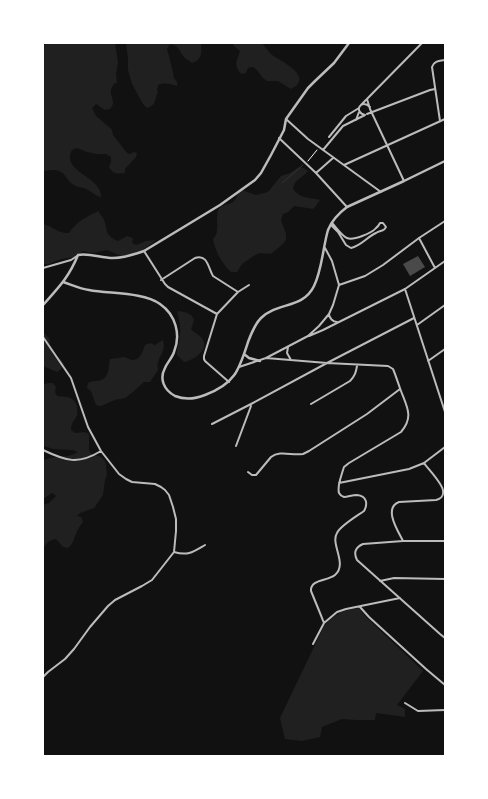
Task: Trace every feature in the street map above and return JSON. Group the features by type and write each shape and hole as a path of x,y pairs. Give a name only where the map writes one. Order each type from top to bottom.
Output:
{"street":[{"path":"43,268 71,260 78,255 85,254 122,258 144,251 220,205 255,180 266,165 284,130 286,119 308,88 334,64 349,43"},
{"path":"356,120 360,108 366,99 422,43"},
{"path":"440,121 432,67 437,62 445,60"},
{"path":"324,150 342,126 366,115 435,89"},
{"path":"366,99 404,181"},
{"path":"329,137 346,116 360,108 364,103 370,108"},
{"path":"360,108 360,113 366,115"},
{"path":"366,115 370,112 370,108"},
{"path":"286,119 318,148 324,150 381,192"},
{"path":"343,165 445,119"},
{"path":"279,138 316,173 348,207"},
{"path":"316,173 333,158"},
{"path":"63,282 88,290 140,296 159,303 166,308 175,323 178,342 174,354 163,374 162,380 164,386 175,396 196,398 214,392 235,376 240,367 255,326 266,314 303,300 310,293 315,286 325,248 326,237 331,224 340,212 445,161"},
{"path":"339,285 365,276 445,221"},
{"path":"382,223 386,227 383,231 377,232 351,248 346,244 331,224 349,239 362,236 376,229 379,224 382,223"},
{"path":"419,238 435,268"},
{"path":"346,244 349,239"},
{"path":"308,336 329,314 339,285 332,261 325,248"},
{"path":"144,251 161,280 168,287 217,314"},
{"path":"43,304 63,282 78,255"},
{"path":"161,280 195,258 202,257 209,266 213,276 238,292"},
{"path":"240,367 260,361 405,289 445,261"},
{"path":"229,382 205,361 204,358 217,314 238,292 249,285"},
{"path":"405,289 445,412"},
{"path":"416,325 445,305"},
{"path":"329,314 332,320 338,322"},
{"path":"212,424 414,318"},
{"path":"319,326 323,330"},
{"path":"43,337 71,378 88,427 101,452 119,474 126,480 155,484 162,487 168,494 176,519 174,552 152,580 115,600 108,606 65,659 43,677"},
{"path":"288,346 287,353 291,360"},
{"path":"428,361 445,349"},
{"path":"244,354 249,358 260,361"},
{"path":"266,358 391,367 409,414 406,427 401,432 346,465 343,470 339,483 339,494 344,497 358,495 362,496 367,503 367,507 364,511 338,530 335,535 339,556 339,564 336,574 312,585 311,591 324,623"},
{"path":"311,404 350,381 354,377 357,365"},
{"path":"248,472 252,475 256,474 274,455 302,454 309,452 367,414 400,389"},
{"path":"236,446 251,404"},
{"path":"339,483 409,469 424,463 445,447"},
{"path":"43,450 66,459 74,460 92,457 101,452"},
{"path":"403,542 391,515 392,507 399,502 436,500 443,495 444,490 424,463"},
{"path":"445,541 363,544 356,550 355,555 357,560 445,638"},
{"path":"174,552 188,554 205,545"},
{"path":"380,581 394,578 445,579"},
{"path":"313,644 324,623 338,612 400,598"},
{"path":"360,607 445,685"},
{"path":"405,703 418,711 445,710"}],"path":[{"path":"306,164 318,148"}],"shaded area":[{"path":"48,43 115,43 118,62 116,74 117,83 115,83 112,87 111,91 113,102 112,106 110,109 105,110 96,104 92,108 96,116 112,130 113,135 127,153 137,153 136,157 125,169 125,173 116,173 109,167 111,157 106,154 96,154 77,148 72,150 70,157 72,164 76,169 95,184 100,190 101,197 72,184 63,173 59,171 43,171 43,46"},
{"path":"126,43 201,43 201,52 200,58 192,63 184,57 177,47 170,44 167,49 177,86 166,83 158,85 158,92 155,102 147,108 143,104 132,84 128,70"},
{"path":"232,43 262,43 272,55 294,70 299,79 297,84 291,89 278,81 267,81 253,67 248,68 246,73 241,74 236,65 240,51"},
{"path":"299,167 308,171 295,183 293,189 299,195 320,200 313,209 295,206 283,214 281,220 286,234 286,240 283,244 271,254 260,253 255,255 242,264 237,272 231,272 219,257 213,239 217,232 217,217 220,208 234,201 238,192 242,190 256,195 268,192 281,176 290,173"},
{"path":"99,211 103,217 107,232 118,241 127,236 133,238 132,243 136,245 146,241 156,240 139,253 127,257 107,250 93,253 83,251 76,257 61,259 49,264 43,264 43,224 59,231 69,233 82,220"},
{"path":"177,311 185,312 191,315 194,320 191,329 201,337 204,344 204,348 196,357 192,360 184,362 177,355 180,323"},
{"path":"43,333 49,338 49,344 53,355 60,358 64,364 57,372 43,366"},
{"path":"163,340 164,345 158,362 158,370 150,382 144,382 125,398 115,400 101,406 96,405 91,391 87,388 88,383 102,380 107,376 110,359 125,357 133,360 136,359 141,355 145,345 150,343 155,345"},
{"path":"53,383 56,387 55,392 57,396 68,397 74,401 77,408 77,415 73,421 71,430 75,433 85,432 89,434 89,450 91,454 101,457 105,461 106,465 107,475 103,495 94,508 80,513 77,516 81,517 83,522 68,548 63,547 56,539 53,539 47,543 43,549 43,505 49,503 56,496 52,493 43,499 43,460 70,456 78,452 73,450 53,449 44,446 43,444 43,385"},
{"path":"359,608 365,616 423,671 397,705 405,709 405,717 376,713 375,720 342,719 322,727 320,737 302,741 285,739 280,718 324,626 339,613"}],"building":[{"path":"418,256 425,267 410,276 403,264"}],"waterway":[{"path":"282,183 303,165"}]}
